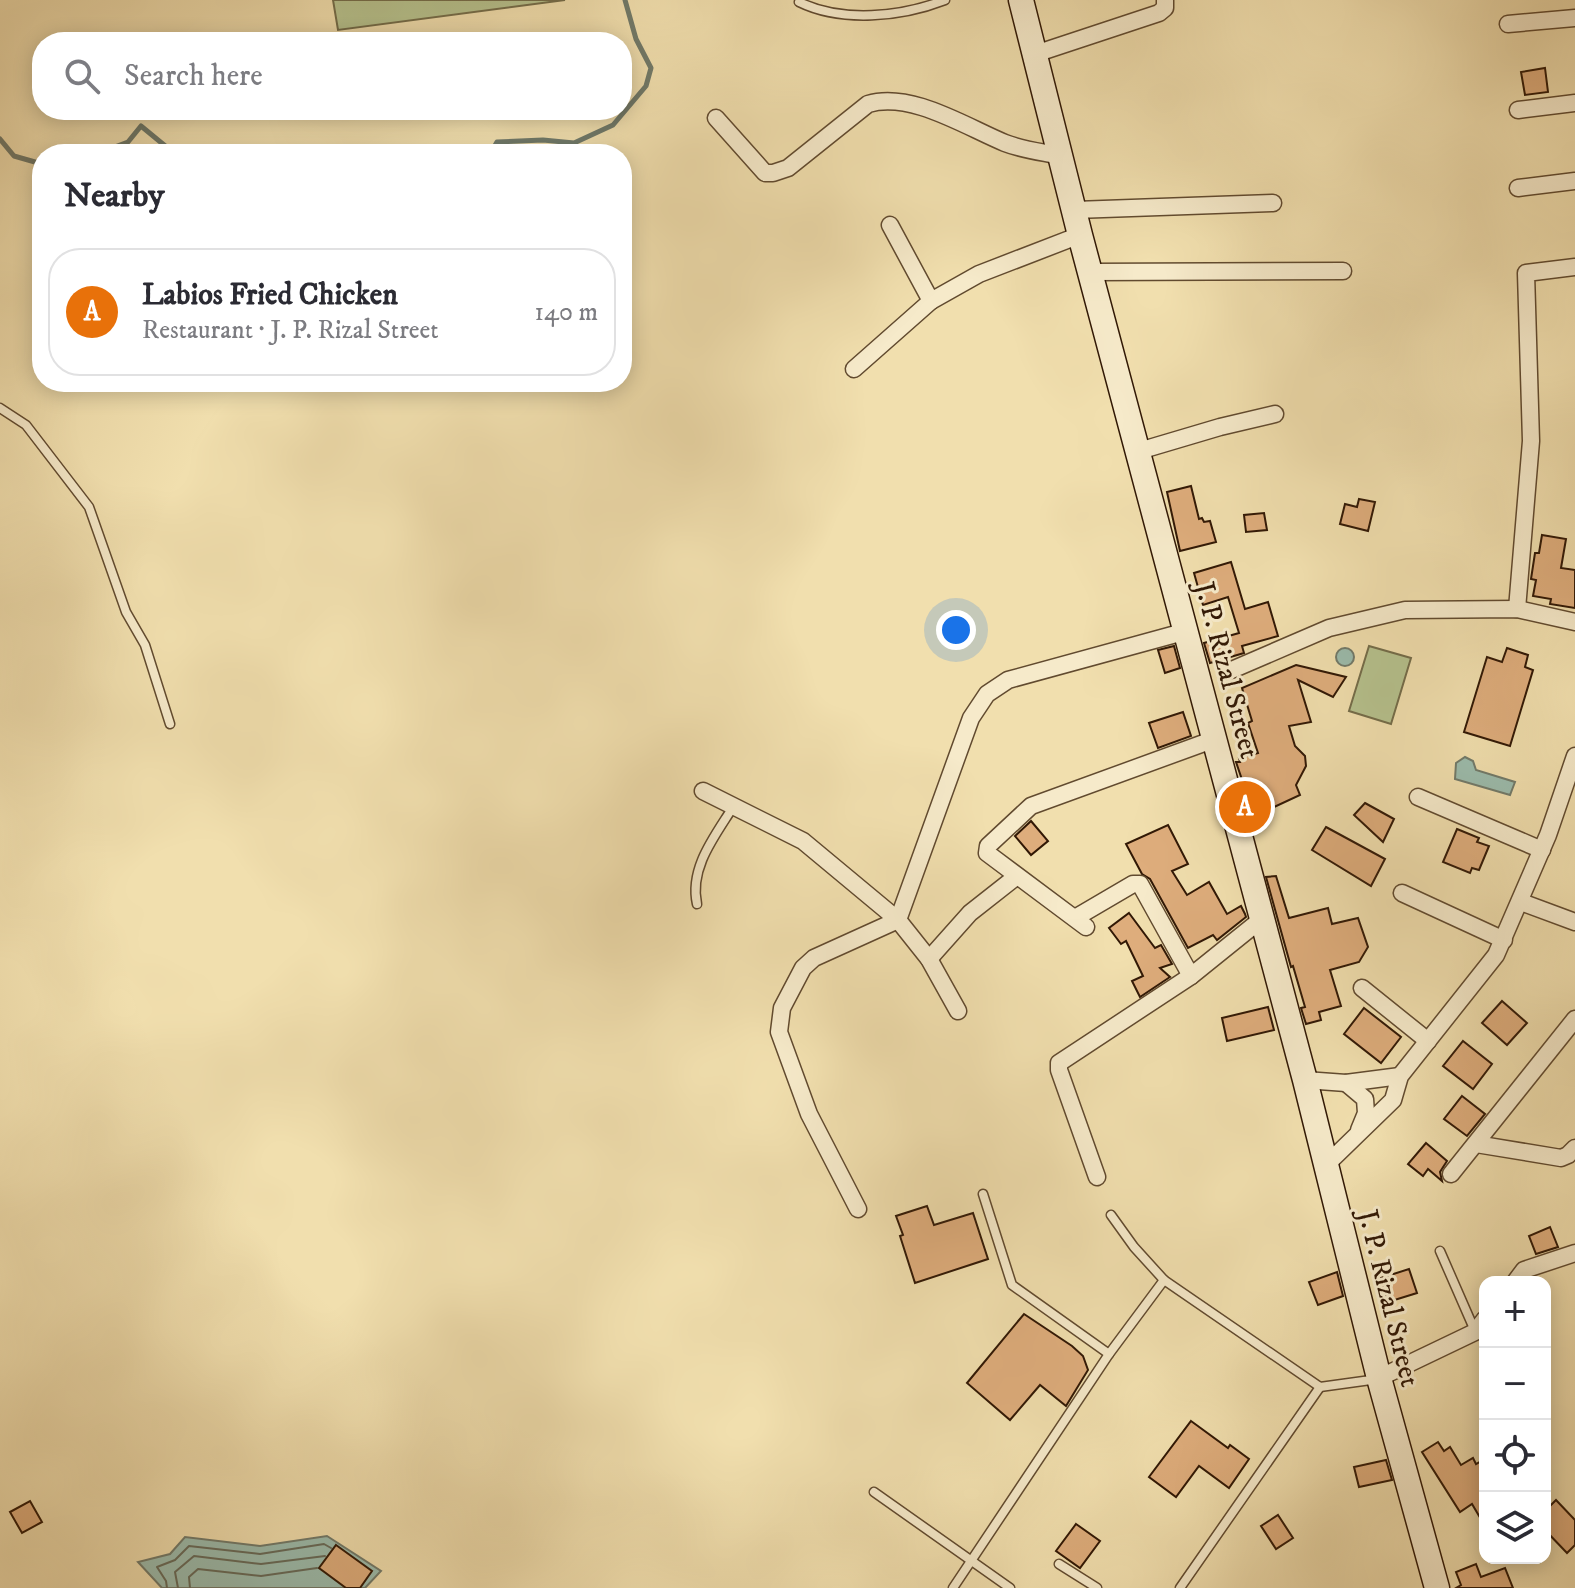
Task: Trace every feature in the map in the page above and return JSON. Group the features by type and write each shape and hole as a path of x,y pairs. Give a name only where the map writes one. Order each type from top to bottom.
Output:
{"main road":[{"name":"J. P. Rizal Street","path":"1021,0 1080,235 1263,918 1379,1378 1437,1588"}],"street":[{"path":"1035,54 1159,13 1165,8 1165,0"},
{"path":"1508,24 1575,18"},
{"path":"716,118 765,173 788,168 868,104 882,100 899,100 974,127 1005,143 1061,156"},
{"path":"1518,110 1575,103"},
{"path":"1518,188 1575,181"},
{"path":"1075,210 1273,203"},
{"path":"890,225 931,301"},
{"path":"854,369 931,301 979,274 1080,235"},
{"path":"1517,609 1531,441 1526,273 1575,267"},
{"path":"1091,272 1343,271"},
{"path":"1139,451 1275,414"},
{"path":"1227,672 1329,628 1405,610 1517,609 1575,622"},
{"path":"858,1209 809,1114 779,1032 782,1008 803,968 814,958 898,920 971,718 987,694 1008,680 1187,631"},
{"path":"1191,976 1140,884 1133,884 1081,922 987,853 986,849 1031,806 1215,739"},
{"path":"1326,1165 1393,1100 1400,1076 1481,975 1504,940 1542,850 1575,756"},
{"path":"703,791 803,841 898,920 929,959 958,1011"},
{"path":"1418,797 1542,850"},
{"path":"929,959 970,913 1017,876"},
{"path":"1402,893 1504,940"},
{"path":"1521,902 1575,922"},
{"path":"1097,1177 1059,1063 1191,976 1263,918"},
{"path":"1362,988 1428,1041"},
{"path":"1451,1174 1571,1028 1575,1019"},
{"path":"1305,1080 1346,1083 1400,1076"},
{"path":"1346,1083 1365,1099 1366,1113 1359,1131"},
{"path":"1476,1144 1561,1158 1575,1148"},
{"path":"1520,1276 1524,1270 1575,1253"},
{"path":"1379,1378 1479,1327"}],"lane":[{"path":"799,2 813,9 879,16 945,0"},
{"path":"0,408 26,425 89,507 126,612 145,645 170,724"},
{"path":"697,904 694,888 696,874 733,806"},
{"path":"983,1194 1012,1285 1109,1354"},
{"path":"1111,1215 1164,1280 1320,1387 1379,1378"},
{"path":"1440,1251 1479,1324"},
{"path":"953,1588 1109,1354 1164,1280"},
{"path":"1180,1588 1320,1387"},
{"path":"874,1492 1010,1588"},
{"path":"1059,1564 1097,1588"}],"green space":[{"path":"333,0 565,0 338,30"},
{"path":"1369,646 1411,658 1391,724 1349,711"}],"water":[{"path":"1345,648 1354,657 1345,666 1336,657"},
{"path":"1465,757 1473,761 1476,770 1515,782 1510,795 1455,779 1456,763"},
{"path":"327,1536 381,1571 365,1588 162,1588 138,1562 170,1554 185,1537 260,1546"}],"building":[{"path":"1545,68 1548,92 1525,95 1521,72"},
{"path":"1191,486 1199,519 1210,521 1216,542 1180,551 1167,492"},
{"path":"1359,499 1375,502 1368,531 1340,524 1345,504 1357,507"},
{"path":"1264,513 1267,530 1246,532 1244,515"},
{"path":"1542,535 1566,539 1561,568 1575,570 1575,608 1550,604 1551,599 1533,596 1536,580 1531,579 1535,553 1539,553"},
{"path":"1231,562 1245,609 1268,602 1278,636 1242,646 1244,653 1210,663 1204,643 1239,633 1228,597 1203,605 1194,573"},
{"path":"1174,646 1180,668 1165,673 1158,650"},
{"path":"1507,648 1528,655 1525,667 1533,670 1510,746 1464,732 1487,657 1502,662"},
{"path":"1296,665 1346,677 1333,697 1298,680 1311,722 1289,726 1295,746 1305,756 1306,766 1296,785 1300,795 1272,808 1253,812 1236,762 1240,762 1239,758 1258,753 1248,723 1252,721 1242,688"},
{"path":"1183,712 1191,736 1158,748 1149,723"},
{"path":"1365,803 1394,819 1383,842 1354,815"},
{"path":"1031,821 1048,841 1031,855 1015,836"},
{"path":"1168,825 1188,864 1172,871 1187,895 1209,882 1227,914 1241,906 1245,914 1246,917 1217,940 1213,935 1188,948 1150,879 1142,874 1126,844"},
{"path":"1326,827 1385,859 1371,886 1312,850"},
{"path":"1457,829 1489,846 1479,870 1472,868 1470,873 1443,862"},
{"path":"1276,876 1289,918 1328,908 1332,924 1358,918 1368,947 1359,962 1330,970 1341,1006 1319,1012 1321,1020 1306,1024 1301,1008 1305,1007 1266,877"},
{"path":"1129,913 1155,948 1161,945 1172,964 1160,968 1170,977 1140,997 1132,981 1143,976 1126,941 1121,944 1109,928"},
{"path":"1502,1001 1527,1023 1507,1045 1482,1023"},
{"path":"1268,1007 1274,1030 1227,1041 1222,1018"},
{"path":"1364,1008 1401,1037 1381,1063 1344,1034"},
{"path":"1463,1041 1492,1064 1473,1089 1443,1066"},
{"path":"1462,1096 1485,1114 1467,1136 1444,1119"},
{"path":"1426,1143 1447,1161 1440,1172 1442,1181 1428,1169 1423,1176 1408,1164"},
{"path":"927,1206 934,1225 973,1213 988,1259 915,1283 896,1216"},
{"path":"1550,1227 1558,1247 1536,1254 1529,1236"},
{"path":"1409,1269 1417,1293 1388,1302 1381,1278"},
{"path":"1337,1272 1343,1296 1318,1305 1309,1282"},
{"path":"1024,1314 1072,1346 1083,1356 1088,1370 1066,1406 1040,1385 1010,1420 967,1383"},
{"path":"1191,1421 1249,1459 1229,1488 1199,1466 1176,1497 1149,1477"},
{"path":"1438,1442 1444,1451 1450,1447 1461,1465 1473,1458 1476,1464 1479,1462 1479,1516 1472,1504 1460,1512 1422,1452"},
{"path":"1386,1460 1392,1480 1359,1487 1354,1467"},
{"path":"1556,1500 1575,1520 1575,1545 1567,1553 1551,1536 1551,1505"},
{"path":"30,1501 42,1522 22,1533 10,1512"},
{"path":"1278,1515 1293,1538 1276,1549 1261,1526"},
{"path":"1076,1524 1100,1541 1080,1568 1056,1551"},
{"path":"336,1545 372,1571 360,1588 346,1588 319,1568"},
{"path":"1476,1564 1481,1577 1505,1568 1513,1588 1456,1588 1461,1585 1456,1572"}],"waterway":[{"path":"625,0 636,39 651,68 646,86 632,103"},
{"path":"496,144 543,140 574,143 613,125 617,120"},
{"path":"123,144 141,126 163,144"},
{"path":"0,139 14,156 32,161"}],"place":[{"name":"Labios Fried Chicken","path":"1245,807"}]}
